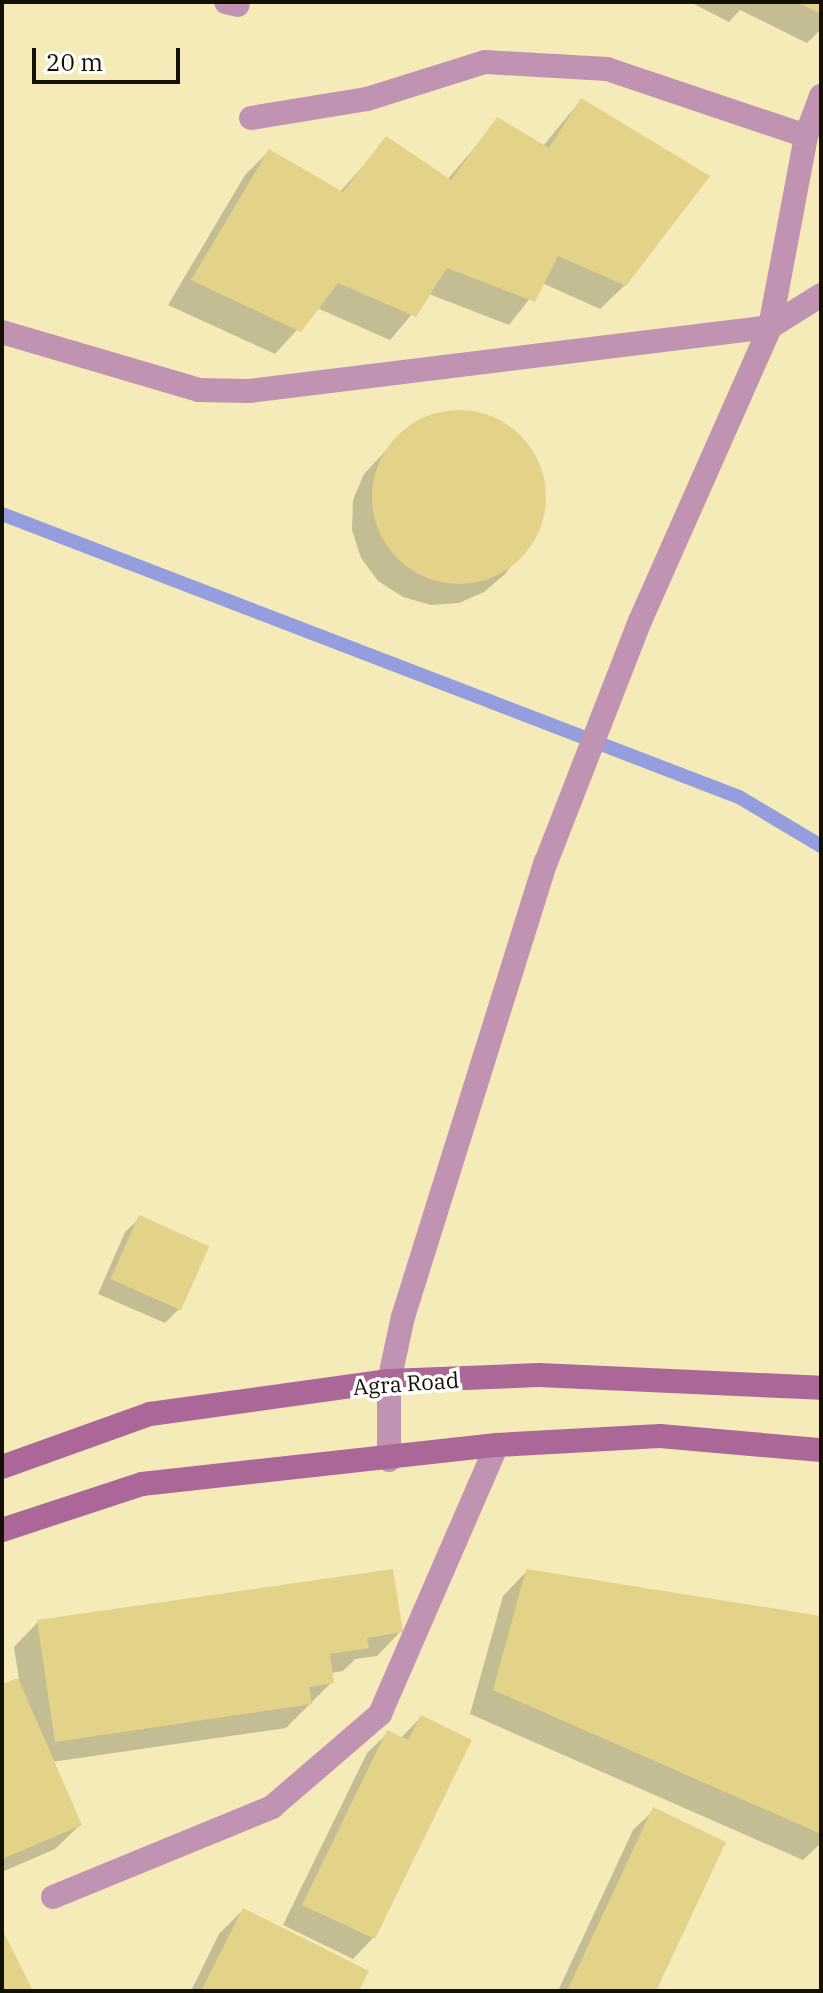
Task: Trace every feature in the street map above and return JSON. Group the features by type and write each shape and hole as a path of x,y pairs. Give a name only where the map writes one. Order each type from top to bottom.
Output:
{"main road":[{"name":"Agra Road","path":"2,1467 150,1414 389,1381 539,1375 821,1388"},
{"path":"2,1530 142,1484 389,1460 497,1445 660,1436 821,1450"}],"street":[{"path":"251,118 367,99 485,62 607,69 806,136"},
{"path":"389,1460 389,1381 403,1317 546,862 640,621 770,327 806,136 821,96"},
{"path":"2,332 199,390 249,391 770,327 821,295"},
{"path":"53,1897 272,1807 380,1714 497,1445"}],"building":[{"path":"797,2 821,2 821,14"},
{"path":"581,98 710,176 626,286 558,256 535,302 447,268 416,317 338,283 301,332 191,280 269,149 343,192 386,136 451,180 497,117 549,148"},
{"path":"459,410 492,416 521,435 540,464 546,497 540,530 521,559 492,578 459,584 426,578 397,559 378,530 372,497 378,464 397,435 426,416"},
{"path":"139,1215 209,1246 181,1310 111,1279"},
{"path":"393,1569 403,1632 367,1638 369,1648 330,1654 334,1683 309,1687 312,1704 55,1742 37,1620"},
{"path":"526,1569 821,1616 821,1834 493,1690"},
{"path":"18,1678 82,1825 2,1859 2,1684"},
{"path":"421,1715 472,1740 375,1939 302,1905 387,1730 408,1740"},
{"path":"653,1807 726,1842 656,1991 567,1991"},
{"path":"243,1908 369,1971 359,1991 201,1991"},
{"path":"2,1929 33,1991 2,1991"}],"waterway":[{"path":"2,514 739,797 821,846"}]}
